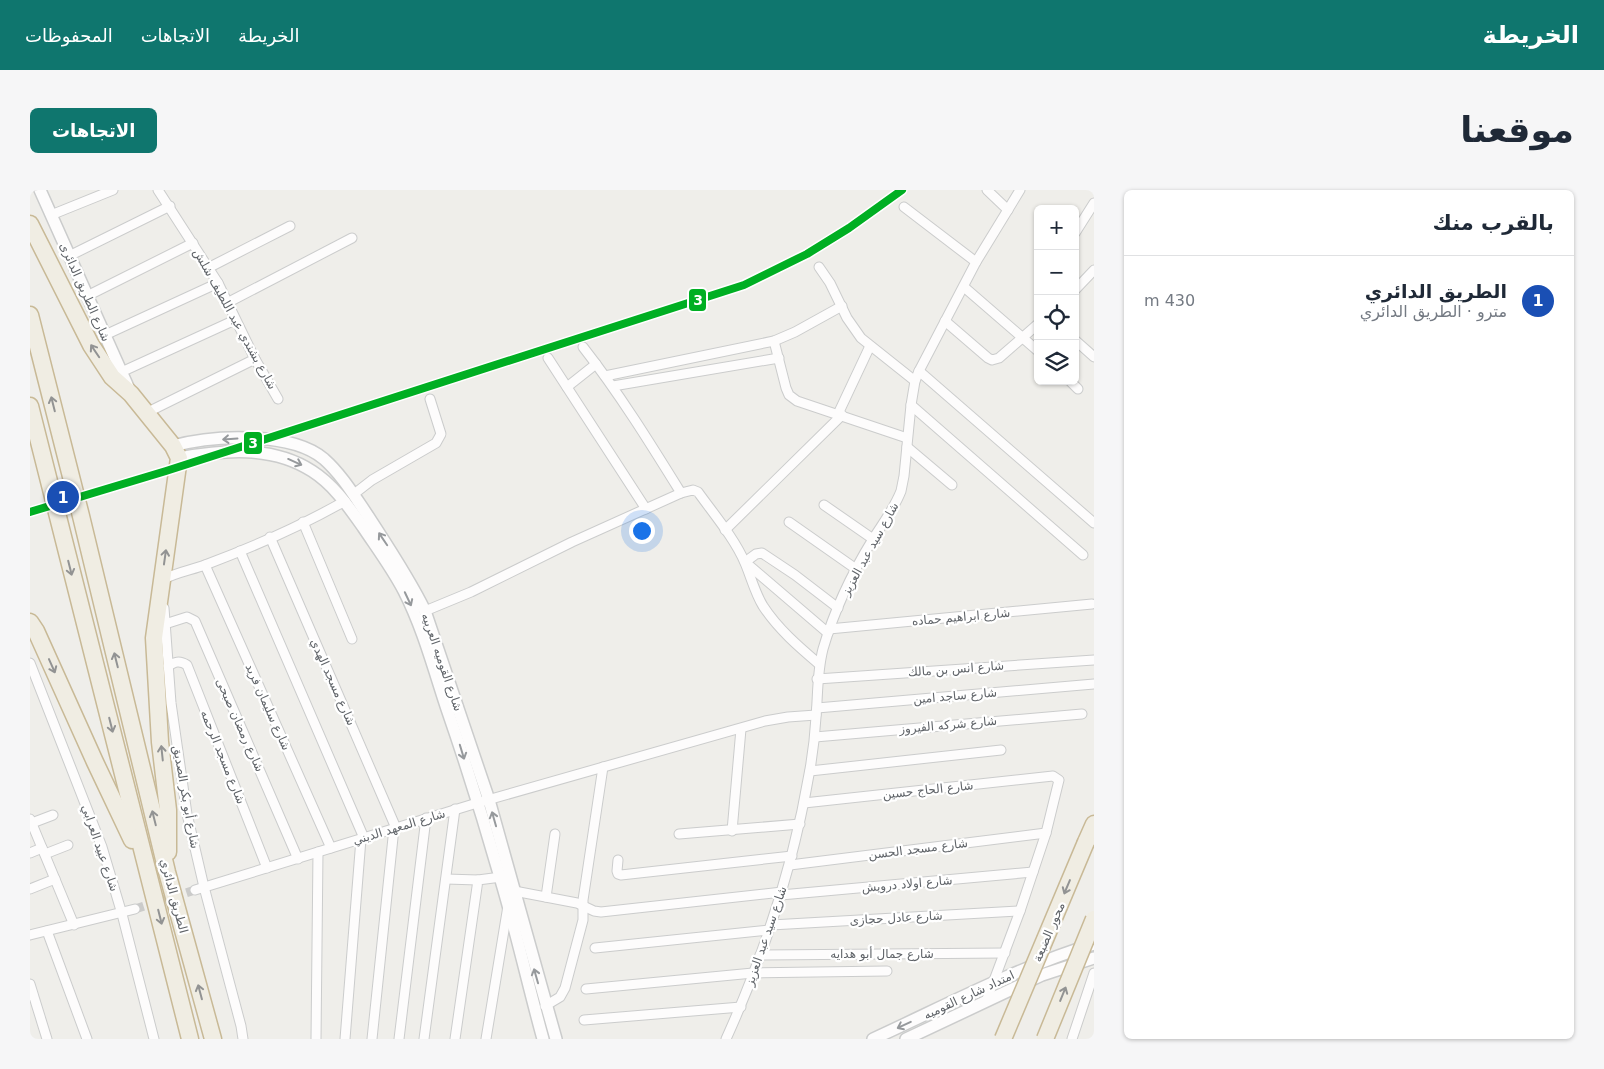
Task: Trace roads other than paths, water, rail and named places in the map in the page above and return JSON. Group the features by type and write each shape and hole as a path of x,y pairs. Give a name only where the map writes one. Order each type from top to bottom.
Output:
{"highway":[{"path":"30,224 91,345 117,375 176,452 154,638 160,742 168,810 167,872"},
{"name":"الطريق الدائري","path":"30,315 81,516 167,872 213,1039"},
{"name":"الطريق الدائري","path":"30,406 190,1039"},
{"path":"30,622 36,631 95,762 120,812 152,888"},
{"name":"محور الضبعة","path":"1003,1039 1094,824"},
{"path":"1045,1039 1094,920"}],"street":[{"name":"شارع الطريق الدائرى","path":"40,190 105,335 117,375"},
{"path":"52,215 113,190"},
{"name":"شارع بشندي عبد اللطيف شلش","path":"158,190 170,206 218,284 255,359 278,399"},
{"path":"987,190 1008,210"},
{"name":"شارع سيد عبد العزيز","path":"726,1039 741,1007 760,955 791,860 800,824 815,737 819,664 829,631 856,569 896,505 901,491 915,381 976,262 1020,190"},
{"path":"1079,227 1094,203"},
{"path":"69,256 170,206"},
{"path":"904,207 976,262"},
{"path":"208,268 290,226"},
{"path":"227,303 352,238"},
{"path":"87,296 193,243"},
{"path":"818,267 830,283 853,329 870,346 915,381"},
{"path":"1079,286 1094,270"},
{"path":"105,335 218,284"},
{"path":"964,287 1034,347"},
{"path":"605,376 774,341 795,332 842,306"},
{"path":"117,375 235,320"},
{"path":"945,321 992,360 999,358 1034,328"},
{"path":"774,341 786,388 789,395 797,402 840,414 907,442 952,485"},
{"path":"1079,344 1094,357"},
{"path":"725,530 840,414 870,346"},
{"path":"583,347 613,386 681,493"},
{"path":"548,358 646,509"},
{"path":"613,386 779,358"},
{"path":"146,413 255,359"},
{"path":"567,387 596,364"},
{"path":"919,371 1094,523"},
{"path":"1074,385 1078,389"},
{"path":"162,579 240,551 303,522 349,498 372,480 436,443 441,434 430,399"},
{"path":"911,405 1083,555"},
{"name":"شارع القوميه العربيه","path":"176,452 188,441 244,438 280,440 309,450 324,458 339,475 349,498 396,576 411,606 483,802 506,886 508,905 543,1039"},
{"name":"شارع القوميه العربيه","path":"176,452 261,452 296,462 349,498 412,585 425,611 483,802 506,886 556,1039"},
{"path":"425,611 471,592 572,542 681,493 692,490 698,492 745,562 762,604 770,616 791,639 819,664"},
{"path":"824,505 873,539"},
{"path":"303,522 352,639"},
{"path":"789,522 856,569"},
{"name":"شارع مسجد الهدي","path":"270,537 395,828"},
{"path":"240,551 362,838 345,1039"},
{"path":"745,562 762,552 795,574 838,608"},
{"path":"745,562 829,631"},
{"name":"شارع سليمان فريد","path":"205,565 331,848"},
{"name":"شارع أبو بكر الصديق","path":"162,579 171,703 200,888 241,1026 243,1039"},
{"name":"شارع ابراهيم حماده","path":"829,631 1092,604"},
{"name":"شارع رمضان صبحى","path":"165,624 188,617 195,621 298,859"},
{"name":"شارع انس بن مالك","path":"817,679 1094,660"},
{"name":"شارع مسجد الرحمه","path":"168,666 175,662 187,665 267,868"},
{"name":"شارع عبيد العرابي","path":"30,663 102,847 122,914 154,1039"},
{"name":"شارع ساجد امين","path":"817,712 1094,684"},
{"name":"شارع المعهد الديني","path":"200,888 455,809 765,721 817,712"},
{"name":"شارع شركه الفيروز","path":"815,737 1082,714"},
{"path":"732,830 741,729"},
{"path":"810,771 1001,750"},
{"path":"545,1006 560,997 565,988 583,920 582,905 603,768"},
{"name":"شارع الحاج حسين","path":"804,803 1053,776 1059,780 1059,784 1046,833"},
{"path":"424,1039 455,809"},
{"path":"53,815 31,821 74,925"},
{"path":"399,1039 426,818"},
{"path":"679,834 800,824"},
{"path":"372,1039 395,828"},
{"path":"987,1000 1046,833"},
{"name":"شارع مسجد الحسن","path":"618,860 617,871 621,875 791,860 1046,833"},
{"path":"546,897 555,834"},
{"path":"30,853 68,845"},
{"path":"316,1039 318,852"},
{"name":"شارع اولاد درويش","path":"446,879 478,880 577,903 594,911 601,912 1033,872"},
{"path":"30,889 55,880"},
{"path":"455,1039 478,880"},
{"path":"486,1039 508,905"},
{"path":"30,935 122,914 136,909"},
{"name":"شارع عادل حجازى","path":"595,948 770,927 1020,911"},
{"path":"47,931 87,1039"},
{"name":"امتداد شارع القوميه","path":"873,1039 1060,955 1094,944"},
{"name":"شارع جمال أبو هدايه","path":"760,955 1005,953"},
{"name":"امتداد شارع القوميه","path":"906,1039 1042,975 1094,958"},
{"path":"586,989 753,973 887,971"},
{"path":"1072,1039 1094,973"},
{"path":"30,984 48,1039"},
{"path":"584,1020 741,1007"}],"tunnel":[{"path":"135,909 195,890"}],"place":[{"name":"الطريق الدائري","path":"63,497"}]}
